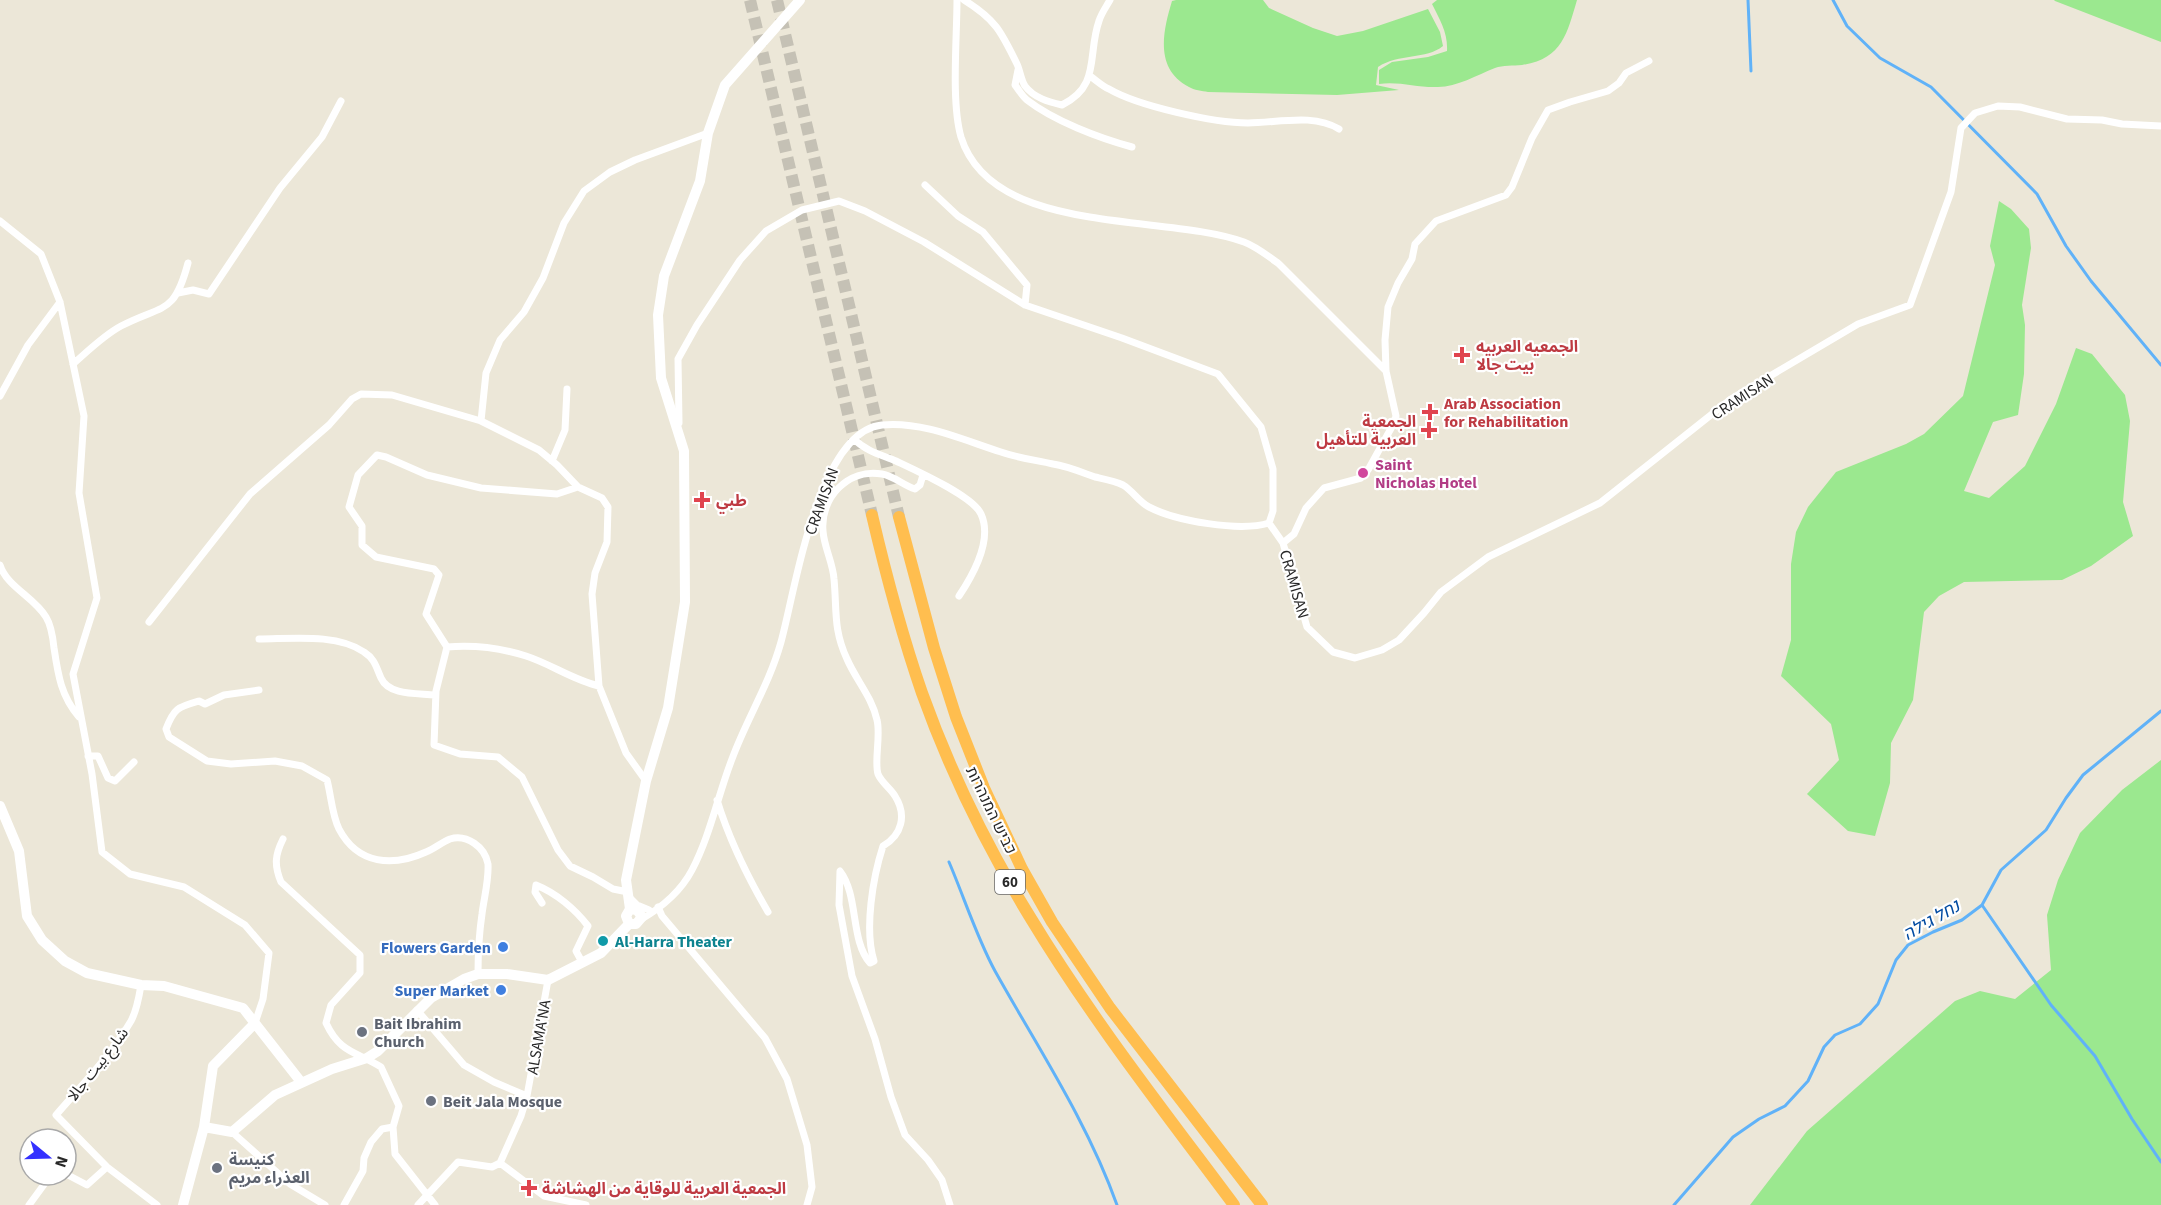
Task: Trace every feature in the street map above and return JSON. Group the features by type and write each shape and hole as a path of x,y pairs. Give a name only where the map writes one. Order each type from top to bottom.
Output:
{"highway":[{"name":"כביש המנהרות","path":"872,515 890,588 923,695 950,762 1000,864 1029,916 1100,1027 1234,1205"},
{"name":"כביש המנהרות","path":"900,517 934,648 956,717 984,788 1022,869 1052,922 1110,1008 1262,1205"}],"street":[{"path":"800,0 725,85 708,133 700,181 664,276 658,315 662,378 679,427 684,451 685,602 668,708 646,781 626,880 635,913 658,907 662,916 765,1038 787,1079 807,1145 812,1187 807,1205"},
{"path":"957,0 956,97 961,136 969,156 986,177 1004,191 1033,205 1218,235 1259,249 1278,264 1386,371"},
{"path":"963,0 985,13 996,26 1019,67 1024,86 1041,99 1062,105 1074,99 1084,88 1090,76 1098,22 1110,0"},
{"path":"1283,543 1294,534 1306,508 1324,488 1361,477 1377,457 1396,416 1386,371 1385,340 1388,307 1412,259 1415,244 1423,233 1436,221 1506,195 1512,187 1532,138 1548,110 1608,91 1619,83 1626,73 1649,61"},
{"path":"1019,67 1015,85 1026,99 1058,118 1116,143 1132,147"},
{"path":"1090,76 1109,90 1142,102 1202,118 1246,123 1313,120 1339,129"},
{"path":"178,293 193,290 209,294 280,188 322,137 341,101"},
{"name":"CRAMISAN","path":"635,913 654,912 674,895 692,870 733,756 770,676 787,621 815,508 829,472 840,455 868,429 880,425 901,425 940,432 1024,459 1054,464 1122,485 1149,507 1172,515 1227,527 1260,526 1269,523 1283,543 1307,627 1333,652 1355,658 1382,650 1399,640 1441,592 1473,567 1518,541 1600,503 1731,399 1858,324 1910,305 1951,192 1961,128 1975,113 1998,105 2020,107 2067,119 2161,126"},
{"path":"481,421 486,373 500,340 524,312 543,278 564,223 584,191 610,172 635,160 708,133"},
{"path":"925,185 958,216 983,232 1027,285 1025,305"},
{"path":"679,427 678,359 697,325 740,260 766,231 802,210 839,201 865,211 924,242 1025,305 1218,374 1261,427 1273,470 1273,511 1269,523"},
{"path":"0,221 41,254 60,302 84,416 79,494 98,598 73,674 102,852 130,874 184,887 245,925 269,953 263,999 255,1023 213,1066 204,1127 183,1205"},
{"path":"73,364 120,326 169,304 178,293 188,263"},
{"path":"0,396 28,345 60,302"},
{"path":"552,461 566,430 567,389"},
{"path":"149,622 250,494 329,425 352,399 360,394 392,395 481,421 539,450 578,487 602,498 608,507 607,542 595,573 592,594 599,686 626,753 646,781"},
{"path":"855,440 865,448 965,497 976,506 982,515 984,537 982,550 959,596"},
{"path":"578,487 557,494 481,488 427,475 377,455 358,475 349,507 362,526 362,544 376,557 434,569 439,575 426,614 447,647 435,695 434,745 460,754 498,757 522,777 558,850 570,866 613,889 628,894 637,905 648,909"},
{"path":"923,475 920,485 915,489 881,473 850,478 840,485 826,508 823,516 823,533 834,579 835,624 847,660 869,697 878,721 878,775 897,798 902,818 894,840 883,846 879,859 870,915 871,950 874,961 870,963 865,958 861,945 847,880 840,871 839,905 852,976 875,1039 891,1097 905,1135 942,1179 950,1205"},
{"path":"0,565 6,579 46,617 53,639 62,687 68,704 81,719"},
{"path":"259,639 312,638 350,644 365,652 376,663 382,680 391,690 435,695"},
{"path":"447,647 466,645 526,656 586,683 599,686"},
{"path":"232,1132 275,1095 332,1069 367,1058 378,1051 431,998 464,979 478,974 478,947 488,863 478,845 463,838 450,839 427,852 403,861 382,862 362,855 350,845 339,829 327,780 302,766 275,761 231,764 207,761 169,737 166,729 172,713 180,706 199,700 205,704 224,695 260,690"},
{"path":"88,756 98,756 108,778 116,781 134,762"},
{"path":"717,799 745,871 768,912"},
{"path":"0,806 19,851 27,916 42,940 65,961 87,973 141,985 164,986 243,1008 301,1082"},
{"path":"283,838 276,854 275,869 281,882 360,955 360,973 331,1005 326,1023 333,1038 345,1050 381,1066 399,1106 393,1128 395,1154 435,1205"},
{"path":"542,903 535,892 536,885 560,899 579,914 588,927 576,951 582,962"},
{"name":"ALSAMA'NA","path":"478,974 507,974 548,980 601,953 629,924 626,916 635,913"},
{"name":"ALSAMA'NA","path":"417,1010 464,1065 494,1082 527,1096 548,980"},
{"name":"شارع بيت جالا","path":"141,985 138,1005 132,1020 96,1069 56,1115 107,1167 157,1205"},
{"path":"418,1205 458,1162 492,1167 500,1163 521,1116 527,1096"},
{"path":"204,1127 232,1132 290,1184 325,1205"},
{"path":"344,1205 363,1171 364,1158 371,1142 382,1129 393,1128"},
{"path":"500,1163 551,1202 586,1205"},
{"path":"78,1180 87,1185 107,1167"},
{"path":"29,1205 42,1187"}],"green space":[{"path":"1263,0 1269,8 1337,36 1363,31 1428,9 1440,32 1443,46 1429,53 1395,60 1378,67 1376,85 1399,90 1337,95 1208,92 1191,88 1178,79 1170,70 1166,60 1164,37 1166,25 1172,1"},
{"path":"1437,0 1577,0 1570,24 1561,43 1546,57 1535,62 1498,67 1460,83 1445,86 1379,84 1379,70 1392,62 1428,57 1447,51 1445,32 1432,4"},
{"path":"2161,0 2161,42 2055,1"},
{"path":"1999,201 2011,209 2029,229 2031,248 2022,305 2025,325 2024,374 2018,415 1993,422 1964,491 1989,498 2025,466 2056,404 2076,348 2092,354 2125,395 2130,421 2123,502 2133,536 2091,566 2062,580 1964,582 1939,596 1924,612 1913,700 1891,743 1890,783 1875,836 1848,831 1807,794 1839,760 1831,724 1781,676 1791,640 1791,564 1796,532 1808,507 1836,472 1906,444 1924,434 1963,396 1995,265 1990,246"},
{"path":"2161,760 2161,1205 1750,1205 1807,1131 1955,1001 1980,991 2015,999 2051,970 2047,915 2058,880 2080,833 2122,790"}],"waterway":[{"path":"1748,0 1751,71"},
{"path":"1833,0 1847,26 1880,58 1931,87 2037,194 2066,246 2091,281 2161,365"},
{"name":"נחל גילה","path":"1674,1205 1733,1137 1759,1119 1785,1106 1808,1081 1824,1047 1835,1035 1860,1024 1878,1004 1896,960 1908,945 1962,920 1982,905 2001,870 2046,830 2083,775 2161,711"},
{"path":"949,862 988,958 1077,1114 1117,1205"},
{"path":"1982,905 2051,1005 2095,1056 2132,1119 2161,1162"}],"tunnel":[{"path":"750,0 872,515"},
{"path":"777,0 899,517"}],"place":[{"name":"الجمعيه العربيه بيت جالا","path":"1462,355"},
{"name":"Arab Association for Rehabilitation","path":"1430,412"},
{"name":"الجمعية العربية للتأهيل","path":"1429,430"},
{"name":"Saint Nicholas Hotel","path":"1363,473"},
{"name":"طبي","path":"702,500"},
{"name":"Al-Harra Theater","path":"603,941"},
{"name":"Flowers Garden","path":"503,947"},
{"name":"Super Market","path":"501,990"},
{"name":"Bait Ibrahim Church","path":"362,1032"},
{"name":"Beit Jala Mosque","path":"431,1101"},
{"name":"كنيسة العذراء مريم","path":"217,1168"},
{"name":"الجمعية العربية للوقاية من الهشاشة","path":"529,1188"}]}
